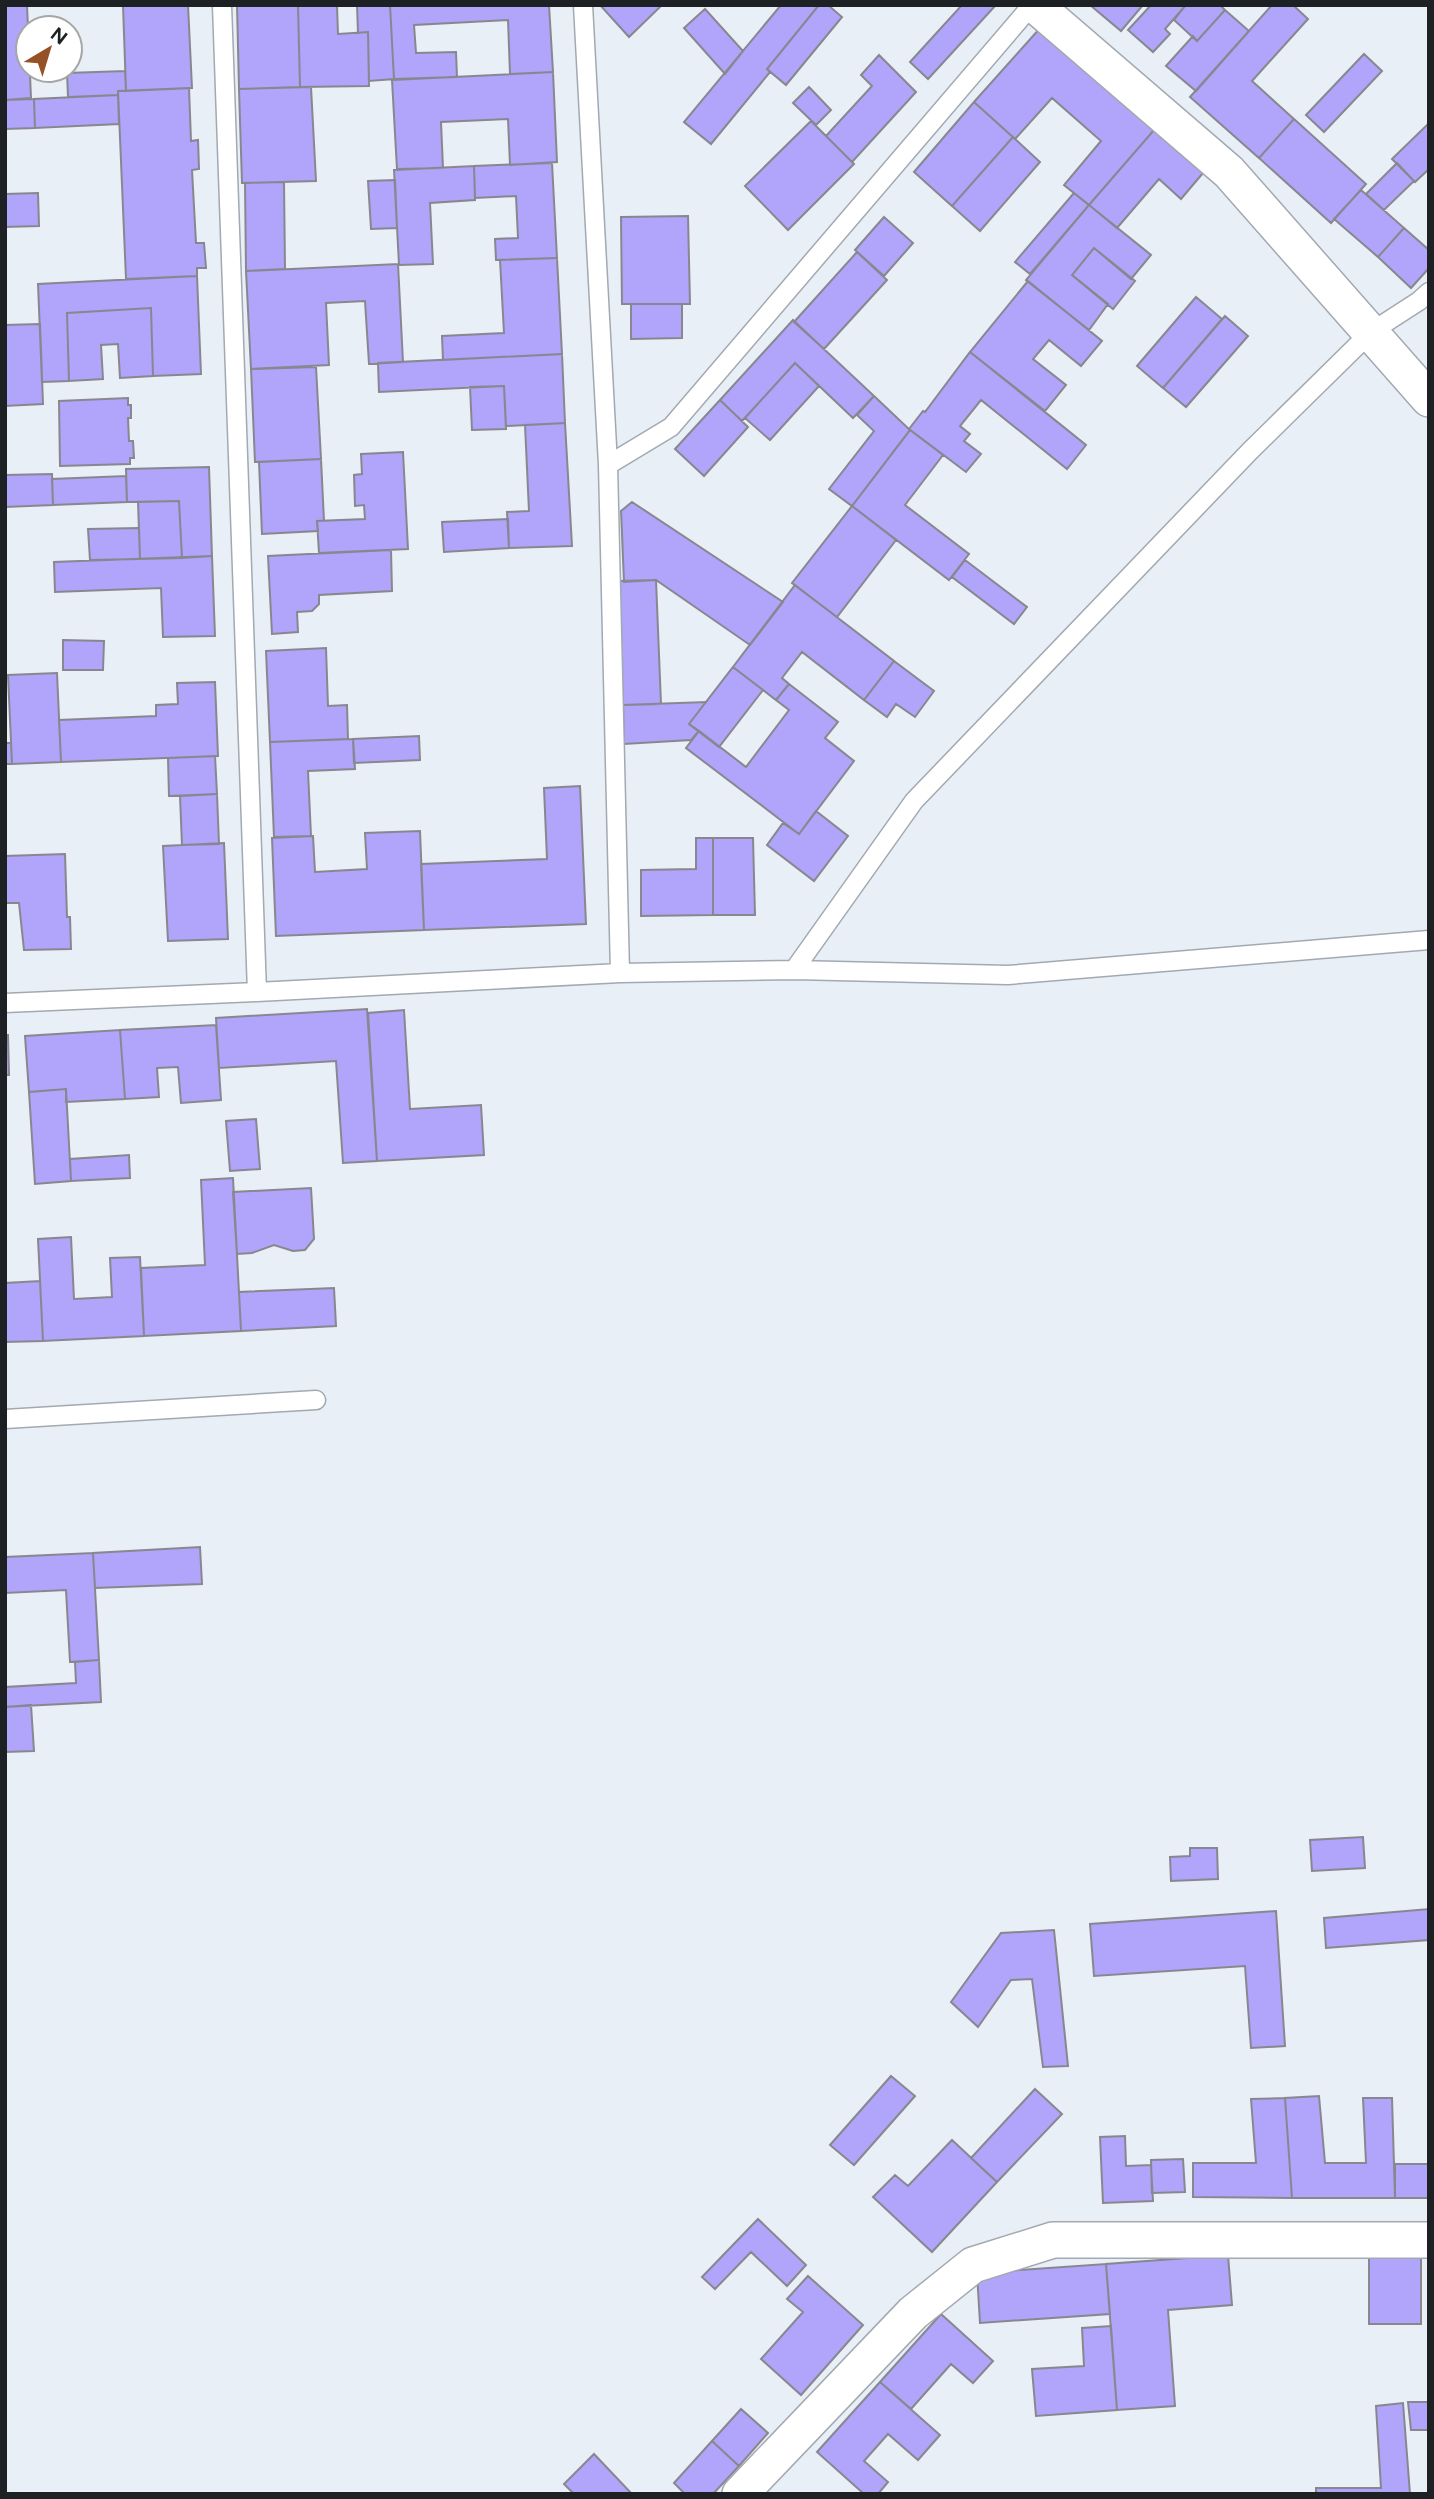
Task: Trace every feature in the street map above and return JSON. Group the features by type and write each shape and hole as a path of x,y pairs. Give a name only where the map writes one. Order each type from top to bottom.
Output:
{"street":[{"path":"1033,5 1229,172 1429,399"},
{"path":"740,2494 913,2313 973,2265 1054,2240 1429,2240"}],"lane":[{"path":"222,5 257,992"},
{"path":"583,5 608,465 620,972"},
{"path":"608,465 671,427 1033,5"},
{"path":"794,970 914,802 1250,451 1371,332 1429,292"},
{"path":"5,1003 620,972 794,970 1008,975 1429,940"},
{"path":"5,1419 316,1400"}],"building":[{"path":"5,5 27,5 27,14 14,14 14,84 30,84 31,98 5,100"},
{"path":"123,5 188,5 192,88 126,91"},
{"path":"237,5 298,5 300,87 239,89"},
{"path":"298,5 337,5 338,34 368,32 369,86 300,87"},
{"path":"357,5 390,5 394,79 369,81 368,32 358,33"},
{"path":"390,5 549,5 553,72 510,74 508,20 414,25 416,53 456,52 457,77 394,79"},
{"path":"600,5 662,5 629,37"},
{"path":"781,5 819,5 767,69 770,72 711,144 684,122"},
{"path":"819,5 828,5 842,17 786,85 767,69"},
{"path":"962,5 996,5 928,79 910,62"},
{"path":"1090,5 1143,5 1121,31"},
{"path":"1151,5 1186,5 1165,29 1170,34 1153,52 1128,30"},
{"path":"1186,5 1220,5 1225,10 1197,41 1174,20"},
{"path":"1272,5 1293,5 1308,19 1252,81 1294,119 1259,158 1190,97"},
{"path":"705,9 743,51 725,74 684,28"},
{"path":"1225,10 1249,31 1196,91 1166,66 1193,36 1197,41"},
{"path":"1041,27 1154,130 1089,205 1064,185 1101,141 1052,98 1015,139 974,102"},
{"path":"1364,54 1382,71 1324,132 1306,115"},
{"path":"879,55 916,92 852,162 826,136 872,86 861,75"},
{"path":"125,71 126,91 118,91 118,95 68,97 67,84 84,84 84,72"},
{"path":"553,72 557,162 510,165 508,119 441,122 443,168 397,169 392,80"},
{"path":"311,87 316,181 242,183 239,89"},
{"path":"809,87 831,110 816,125 793,103"},
{"path":"189,88 191,141 198,140 199,169 192,170 196,243 204,243 206,268 197,268 197,276 126,279 118,91"},
{"path":"118,95 119,124 35,128 34,99"},
{"path":"34,99 35,128 5,129 5,100"},
{"path":"974,102 1013,137 952,206 914,172"},
{"path":"1294,119 1366,184 1331,223 1259,158"},
{"path":"811,121 854,164 788,230 745,186"},
{"path":"1429,123 1429,169 1415,182 1392,159"},
{"path":"1154,130 1203,173 1181,199 1159,179 1117,228 1089,205"},
{"path":"1013,137 1040,162 980,231 952,206"},
{"path":"552,163 557,258 496,260 495,239 518,238 516,196 475,198 474,166"},
{"path":"1397,163 1414,181 1384,210 1366,194"},
{"path":"474,166 475,200 430,203 433,264 399,265 394,170"},
{"path":"395,180 397,228 371,229 368,181"},
{"path":"284,182 285,269 246,271 245,183"},
{"path":"1361,190 1404,228 1378,257 1334,219"},
{"path":"38,193 39,226 5,227 5,194"},
{"path":"1074,193 1089,205 1030,274 1015,262"},
{"path":"1089,205 1151,255 1131,279 1094,248 1072,275 1108,304 1089,330 1026,280"},
{"path":"688,216 690,304 622,304 621,217"},
{"path":"884,217 913,243 884,276 855,250"},
{"path":"1404,228 1429,250 1429,268 1411,288 1378,257"},
{"path":"1094,248 1135,281 1113,309 1072,275"},
{"path":"857,252 887,280 824,349 794,322"},
{"path":"557,258 562,354 443,360 442,336 504,333 500,260"},
{"path":"398,264 403,362 369,364 365,301 326,303 329,365 251,369 246,271"},
{"path":"197,276 201,374 153,376 151,308 67,313 69,381 42,382 38,284"},
{"path":"1028,281 1102,341 1081,366 1049,340 1033,359 1066,385 1045,411 970,352"},
{"path":"1196,297 1222,319 1163,388 1137,366"},
{"path":"631,304 682,304 682,338 631,339"},
{"path":"151,308 153,376 120,378 118,344 101,345 103,379 69,381 67,313"},
{"path":"1225,316 1248,336 1186,407 1163,388"},
{"path":"793,320 874,396 853,418 795,363 742,421 720,400"},
{"path":"40,324 43,404 5,406 5,325"},
{"path":"970,352 1086,445 1067,469 981,400 960,426 970,434 964,441 981,454 966,472 909,429"},
{"path":"562,354 565,423 506,426 504,386 379,392 378,363"},
{"path":"795,363 819,386 770,440 745,418"},
{"path":"316,367 321,459 255,462 251,369"},
{"path":"504,386 506,429 472,430 470,387"},
{"path":"874,396 910,430 852,506 829,489 874,431 857,415"},
{"path":"128,398 128,405 131,405 131,418 128,418 129,441 133,441 134,458 130,458 130,464 60,466 59,401"},
{"path":"720,400 748,427 704,476 675,449"},
{"path":"565,423 572,546 509,548 507,512 529,511 525,425"},
{"path":"910,430 943,455 905,505 969,554 949,580 852,506"},
{"path":"403,452 408,549 319,553 317,521 365,519 364,505 355,506 354,475 362,474 361,454"},
{"path":"321,459 324,521 317,521 318,531 262,534 259,462"},
{"path":"209,467 212,556 182,558 179,501 127,502 126,469"},
{"path":"52,474 53,505 5,507 5,475"},
{"path":"126,476 127,502 53,505 52,479"},
{"path":"179,501 182,558 140,559 138,502"},
{"path":"632,502 783,602 750,645 656,580 624,582 621,511"},
{"path":"852,506 896,540 837,617 792,583"},
{"path":"508,519 509,548 444,552 442,522"},
{"path":"139,528 140,559 90,560 88,529"},
{"path":"391,550 392,591 319,595 319,604 312,611 297,612 298,632 272,634 268,556"},
{"path":"212,556 215,636 163,637 161,588 55,592 54,562"},
{"path":"965,560 1027,607 1014,624 952,577"},
{"path":"656,580 661,704 623,705 618,581"},
{"path":"795,585 894,661 864,700 802,652 782,678 789,684 776,700 733,667"},
{"path":"63,640 104,641 103,670 63,670"},
{"path":"326,648 328,706 347,705 348,739 270,742 266,651"},
{"path":"894,661 934,691 915,717 896,704 887,717 864,700"},
{"path":"733,667 763,690 719,747 689,724"},
{"path":"57,673 61,762 12,764 8,675"},
{"path":"215,682 218,756 61,762 59,720 156,716 156,705 178,704 177,683"},
{"path":"789,684 838,722 825,738 854,761 799,834 686,748 699,731 746,767 789,710 776,700"},
{"path":"706,702 689,724 699,731 691,740 624,744 623,705"},
{"path":"419,736 420,760 354,763 353,739"},
{"path":"353,739 355,769 308,771 311,836 274,837 270,742"},
{"path":"5,743 11,743 12,764 5,764"},
{"path":"215,756 217,794 169,796 168,758"},
{"path":"580,786 586,924 424,930 421,864 547,859 544,788"},
{"path":"217,794 219,844 182,845 180,796"},
{"path":"816,811 848,836 814,881 767,845 783,823 799,834"},
{"path":"420,831 424,930 276,936 272,838 313,836 315,872 367,869 365,833"},
{"path":"696,838 713,838 713,915 641,916 641,870 696,869"},
{"path":"713,838 753,838 755,915 713,915"},
{"path":"224,843 228,939 168,941 163,846"},
{"path":"65,854 71,949 24,950 19,903 5,903 5,856"},
{"path":"367,1009 377,1161 343,1163 336,1061 219,1068 216,1018"},
{"path":"404,1010 410,1109 481,1105 484,1155 377,1161 368,1013"},
{"path":"216,1025 221,1100 181,1103 178,1067 157,1068 159,1097 125,1099 120,1030"},
{"path":"120,1030 125,1099 66,1102 66,1089 29,1092 25,1036"},
{"path":"5,1035 8,1035 9,1075 5,1075"},
{"path":"66,1089 71,1181 35,1184 29,1092"},
{"path":"256,1119 260,1169 230,1171 226,1121"},
{"path":"129,1155 130,1178 71,1181 70,1159"},
{"path":"233,1178 241,1331 144,1336 141,1268 205,1265 201,1180"},
{"path":"311,1188 314,1239 305,1250 293,1251 274,1245 252,1253 237,1254 233,1192"},
{"path":"71,1237 74,1299 112,1297 110,1258 140,1257 144,1336 43,1341 38,1239"},
{"path":"40,1281 43,1341 5,1342 5,1283"},
{"path":"334,1288 336,1326 241,1331 239,1292"},
{"path":"200,1547 202,1584 95,1588 93,1553"},
{"path":"93,1553 99,1660 70,1662 66,1590 5,1593 5,1557"},
{"path":"99,1660 101,1702 5,1707 5,1687 76,1683 75,1662"},
{"path":"31,1705 34,1751 5,1752 5,1707"},
{"path":"1363,1837 1365,1868 1312,1871 1310,1840"},
{"path":"1190,1848 1217,1848 1218,1879 1171,1881 1170,1857 1190,1856"},
{"path":"1429,1909 1429,1940 1326,1948 1324,1918"},
{"path":"1276,1911 1285,2046 1251,2048 1245,1966 1094,1976 1090,1924"},
{"path":"1054,1930 1068,2066 1043,2067 1032,1979 1011,1980 978,2027 951,2002 1001,1933"},
{"path":"891,2076 915,2096 854,2165 830,2145"},
{"path":"1035,2089 1062,2114 997,2182 971,2158"},
{"path":"1319,2096 1325,2163 1366,2163 1363,2098 1392,2098 1395,2198 1292,2198 1285,2098"},
{"path":"1285,2098 1292,2198 1193,2197 1193,2163 1256,2163 1251,2099"},
{"path":"1125,2136 1126,2166 1151,2165 1153,2201 1103,2203 1100,2137"},
{"path":"952,2140 997,2182 932,2252 873,2197 895,2175 908,2186"},
{"path":"1183,2159 1185,2192 1152,2193 1151,2160"},
{"path":"1395,2164 1429,2164 1429,2198 1395,2198"},
{"path":"758,2219 806,2265 787,2286 751,2252 715,2289 702,2277"},
{"path":"1228,2255 1232,2305 1168,2310 1175,2406 1117,2410 1106,2264"},
{"path":"1369,2256 1421,2256 1421,2324 1369,2324"},
{"path":"1106,2264 1110,2314 980,2323 977,2273"},
{"path":"808,2276 863,2325 801,2395 761,2359 803,2312 787,2299"},
{"path":"941,2314 993,2361 973,2383 951,2364 911,2409 880,2382"},
{"path":"1111,2326 1117,2410 1036,2416 1032,2369 1084,2366 1082,2328"},
{"path":"880,2382 940,2435 918,2460 888,2434 864,2461 888,2482 878,2494 864,2494 817,2452"},
{"path":"1408,2402 1429,2402 1429,2430 1411,2430"},
{"path":"1403,2403 1410,2494 1316,2494 1316,2488 1381,2488 1376,2406"},
{"path":"741,2409 768,2433 739,2466 712,2441"},
{"path":"712,2441 739,2466 713,2494 685,2494 674,2483"},
{"path":"594,2454 632,2494 574,2494 564,2484"}]}
